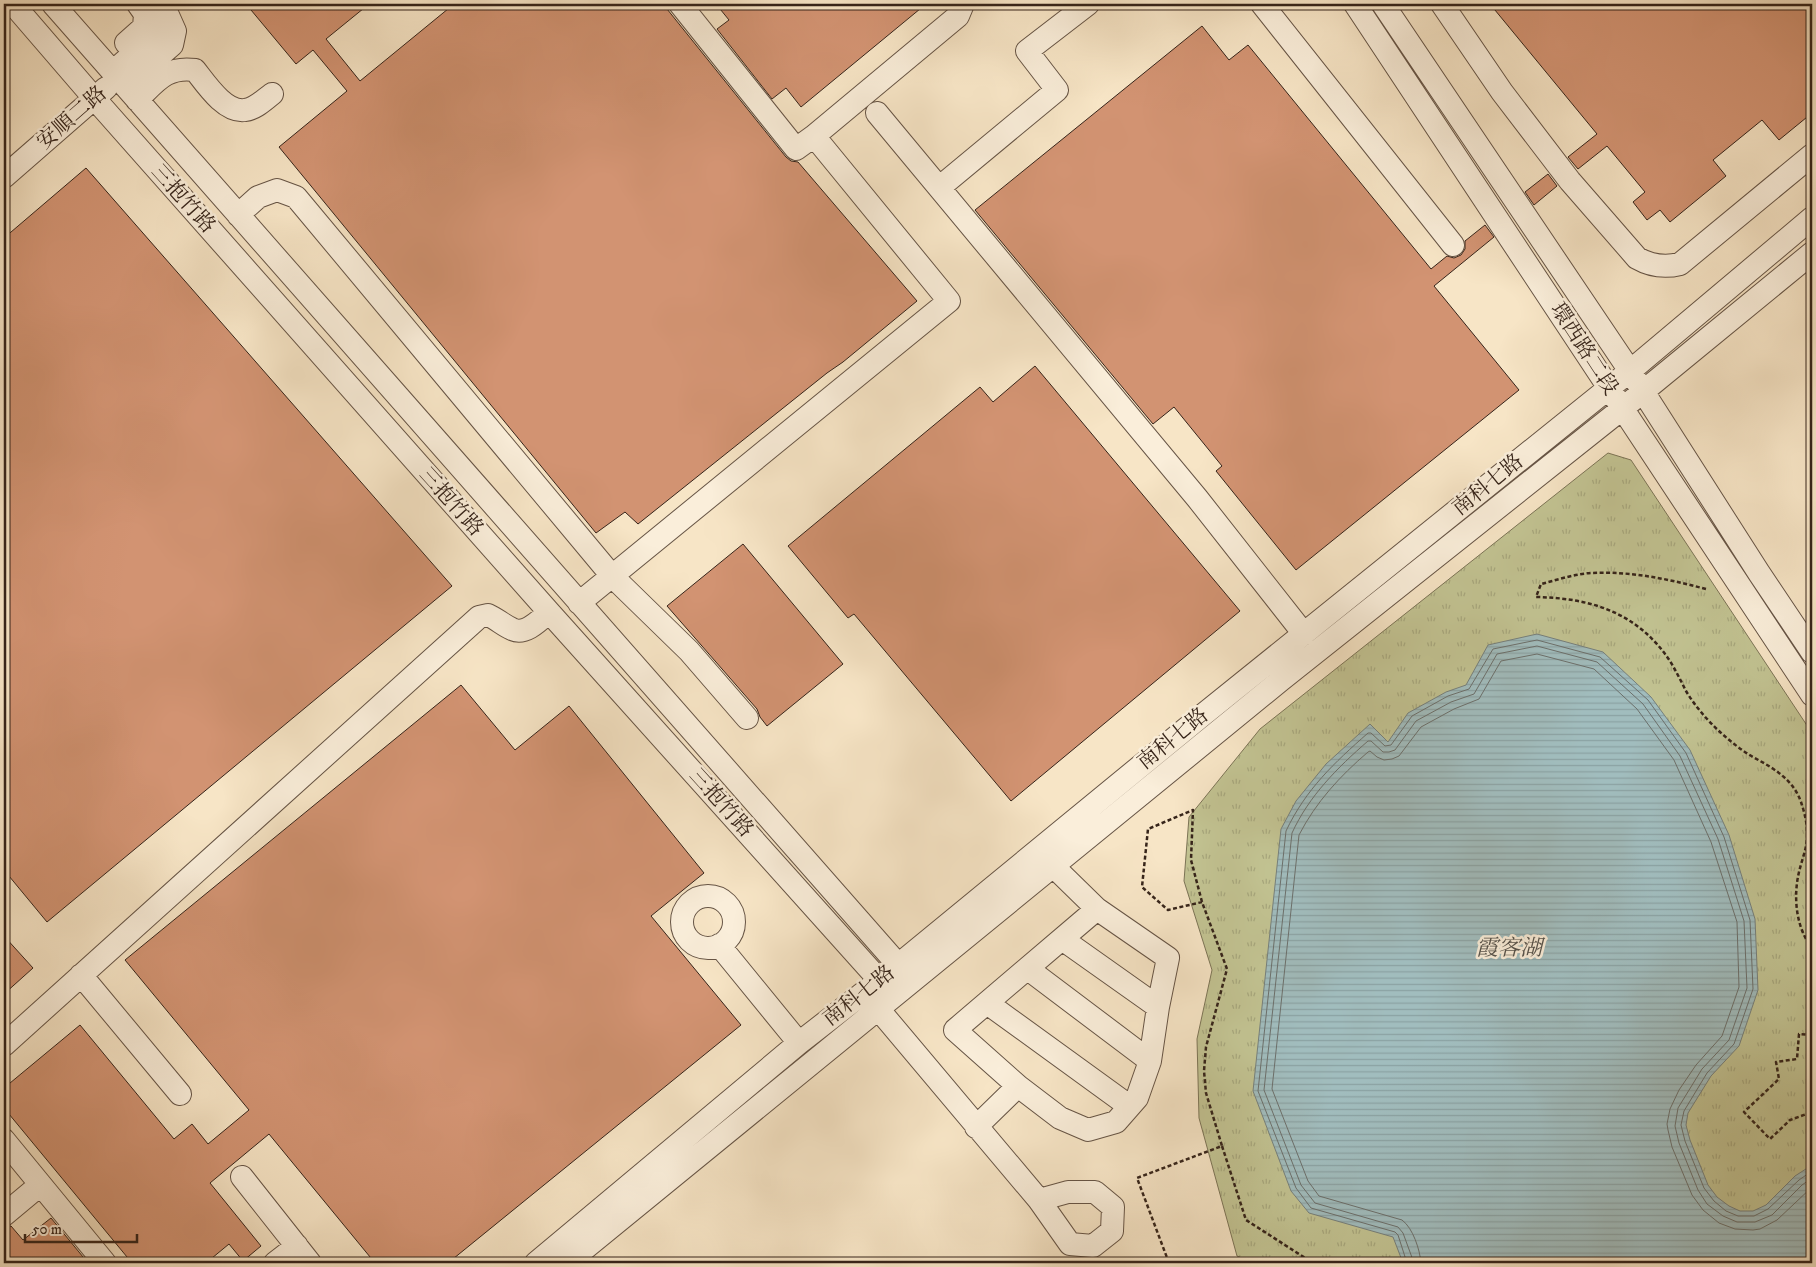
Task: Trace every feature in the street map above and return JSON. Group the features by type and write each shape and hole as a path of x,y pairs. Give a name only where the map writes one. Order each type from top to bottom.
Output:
{"street":[{"name":"三抱竹路","path":"53,4 906,972"},
{"path":"119,79 144,27 145,14 138,4"},
{"path":"680,4 796,149 958,16 962,4"},
{"path":"940,187 1057,90 1028,50 1088,4"},
{"path":"1262,4 1453,244"},
{"name":"環西路二段","path":"1355,4 1610,386 1812,695"},
{"name":"環西路二段","path":"1383,4 1630,371 1758,573 1812,652"},
{"path":"1442,4 1502,92 1570,181 1637,258 1646,264 1668,267 1680,264 1812,154"},
{"name":"三抱竹路","path":"14,6 549,612 879,994 976,1127 1039,1200"},
{"path":"119,79 172,45 175,31 163,8"},
{"path":"119,79 166,73 182,68 195,70 225,105 244,110 259,104 272,94"},
{"name":"安順二路","path":"4,177 94,98 119,79"},
{"path":"878,113 1198,498 1304,634"},
{"path":"579,603 949,301 814,136"},
{"path":"238,215 258,197 277,190 296,197 612,576 689,651 746,718"},
{"name":"南科七路","path":"906,972 1053,866 1274,671 1304,634 1630,371 1812,218"},
{"path":"1643,391 1812,253"},
{"name":"南科七路","path":"567,1263 879,994 1274,671 1643,391"},
{"path":"4,1045 479,617 488,615 513,630 520,631 532,626 549,612"},
{"path":"1053,866 1097,908 1168,958 1150,1061 1137,1098 1116,1122 1088,1130 1060,1118 1018,1086 955,1030 1097,908"},
{"path":"1062,939 1158,1007"},
{"path":"719,945 799,1044"},
{"path":"1028,968 1150,1061"},
{"path":"81,975 180,1094"},
{"name":"南科七路","path":"536,1263 799,1044 879,994"},
{"path":"987,1003 1129,1106"},
{"path":"976,1127 1018,1086"},
{"path":"4,1140 105,1263"},
{"path":"242,1177 303,1254 275,1263"},
{"path":"4,1215 40,1184"}],"path":[{"path":"1706,589 1659,577 1590,573 1541,584 1536,597 1558,598 1592,604 1625,617 1652,639 1669,660 1693,702 1712,724 1739,747 1773,767 1787,779 1800,800 1807,832 1806,847 1798,874 1795,897 1800,924 1812,948"},
{"path":"1202,902 1168,910 1142,887 1148,829 1193,810 1191,860 1202,902 1227,969 1206,1047 1204,1071 1206,1093 1246,1220 1313,1263"},
{"path":"1812,1035 1799,1034 1797,1059 1776,1062 1779,1079 1744,1112 1770,1139 1790,1120 1812,1112"},
{"path":"1169,1263 1137,1178 1222,1146"}],"green space":[{"name":"霞客湖","path":"1608,453 1631,460 1812,733 1812,1263 1254,1263 1237,1256 1199,1118 1197,1039 1212,970 1184,881 1189,817 1260,729"}],"water":[{"name":"霞客湖","path":"1537,634 1603,652 1651,697 1690,750 1729,835 1755,919 1758,990 1739,1046 1711,1076 1688,1113 1686,1125 1708,1185 1717,1197 1740,1211 1753,1211 1766,1205 1795,1176 1812,1165 1812,1263 1403,1263 1393,1237 1309,1213 1291,1191 1253,1091 1281,829 1296,801 1326,764 1370,724 1388,742 1408,713 1446,692 1466,685 1488,645"}],"building":[{"path":"246,4 369,4 326,39 360,81 454,4 663,4 786,157 791,161 798,162 917,301 638,524 625,512 596,533 279,147 347,91 313,50 296,64"},
{"path":"716,4 926,4 801,107 786,88 772,99 717,29 729,20"},
{"path":"1490,4 1812,4 1812,113 1779,140 1762,120 1713,160 1726,176 1670,222 1660,210 1647,220 1633,202 1645,192 1607,146 1578,169 1568,157 1597,134"},
{"path":"1202,26 1229,60 1248,45 1431,269 1447,256 1454,258 1461,255 1465,249 1465,241 1485,225 1494,237 1434,286 1519,390 1296,570 1216,471 1222,466 1174,407 1153,424 975,210"},
{"path":"86,168 452,586 47,922 4,870 4,238"},
{"path":"1548,174 1557,186 1534,205 1525,192"},
{"path":"1035,366 1240,611 1011,801 854,614 848,618 788,546 980,387 993,402"},
{"path":"743,544 843,664 767,726 757,709 667,606"},
{"path":"461,685 515,750 569,706 704,873 651,916 741,1025 448,1263 375,1263 269,1134 210,1183 261,1246 243,1261 229,1244 206,1263 132,1263 4,1108 4,1088 80,1025 174,1139 192,1124 208,1144 249,1110 125,960"},
{"path":"4,936 33,968 4,994"},
{"path":"51,1218 88,1263 13,1263 4,1252 4,1228 11,1226 23,1240"}]}
